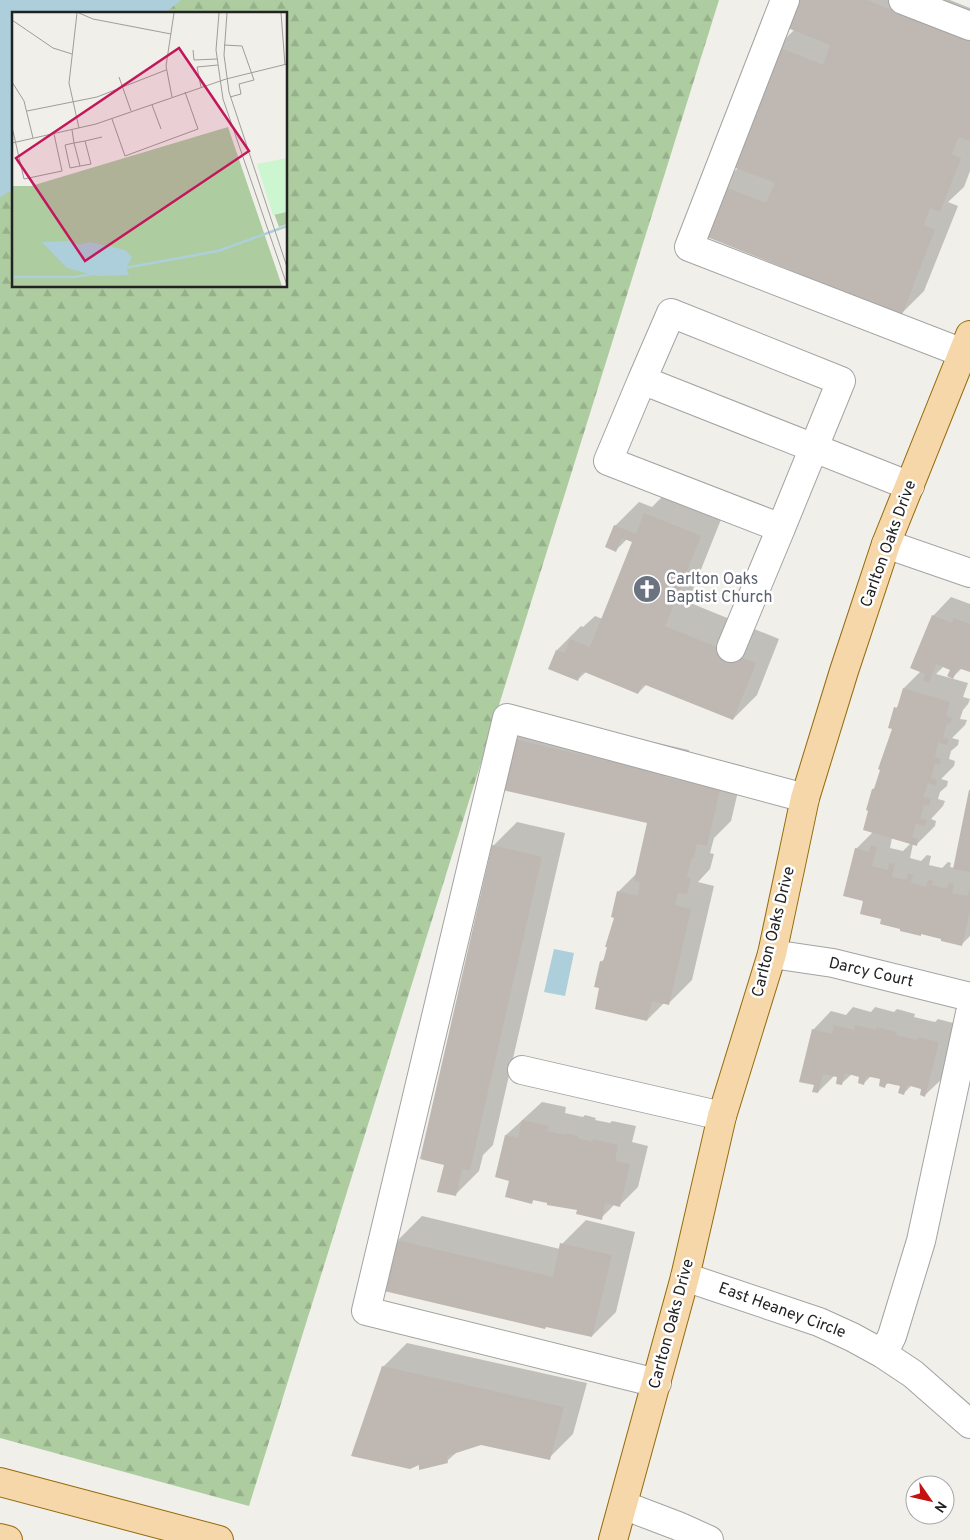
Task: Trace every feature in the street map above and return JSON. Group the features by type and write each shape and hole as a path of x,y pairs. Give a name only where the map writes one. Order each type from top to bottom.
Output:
{"main road":[{"name":"Carlton Oaks Drive","path":"613,1540 685,1277 722,1116 772,954 806,798 844,671 886,544 966,344"},
{"path":"0,1482 219,1540"},
{"path":"0,1538 8,1540"}],"street":[{"path":"785,0 689,247 966,344"},
{"path":"903,0 970,26"},
{"path":"731,648 781,528 841,381 671,313 608,461 781,528"},
{"path":"642,380 910,486"},
{"path":"886,544 970,573"},
{"path":"656,1383 366,1311 507,718 806,798"},
{"name":"Darcy Court","path":"772,954 833,963 970,997"},
{"path":"883,1354 892,1336 921,1241 970,1013"},
{"path":"522,1070 722,1116"},
{"name":"East Heaney Circle","path":"685,1277 819,1322 852,1336 913,1374 970,1424"},
{"path":"623,1505 709,1540"}],"green space":[{"path":"0,0 719,0 249,1506 0,1438"}],"water":[{"path":"0,0 181,0 166,12 12,12 12,190 0,197"},
{"path":"554,949 574,953 565,996 544,992"}],"building":[{"path":"796,0 867,0 970,41 970,141 959,137 952,154 961,158 940,212 930,208 924,225 935,230 901,317 846,295 847,293 702,235 719,185 766,203 775,183 728,165 776,46 823,65 830,45 785,27"},
{"name":"Carlton Oaks Baptist Church","path":"644,513 701,536 665,626 756,663 733,720 643,684 638,694 582,671 578,681 548,669 556,650 565,653 570,639 590,647 632,542 622,538 616,552 605,547 614,525 636,534"},
{"path":"932,615 952,623 954,618 970,624 970,672 958,668 953,679 947,676 950,670 936,664 929,683 923,680 925,674 910,668"},
{"path":"903,688 950,702 946,716 952,718 950,724 947,723 943,737 949,739 947,745 938,742 935,757 941,759 940,765 935,763 931,778 937,780 936,786 928,783 923,797 931,799 929,806 924,805 920,818 927,820 925,826 916,824 912,837 918,839 917,846 863,830 872,789 874,789 880,770 878,769 892,729 888,728 894,707 897,708"},
{"path":"514,739 665,774 665,777 720,790 707,846 697,844 687,877 691,878 687,894 678,893 675,905 691,909 669,1005 652,1001 647,1021 595,1009 599,988 594,987 600,961 603,962 607,947 605,947 614,918 611,917 617,891 638,896 640,882 634,881 647,823 502,790"},
{"path":"970,790 970,872 953,869"},
{"path":"492,845 542,857 470,1170 462,1169 456,1196 437,1192 444,1165 420,1159"},
{"path":"871,845 877,847 872,866 888,870 889,863 895,864 892,877 906,880 908,873 913,875 911,883 926,887 928,880 933,881 932,885 947,889 949,883 954,884 952,893 967,896 970,889 970,911 962,946 921,934 921,936 900,931 900,929 880,924 881,919 860,914 863,901 843,896 855,848 869,852"},
{"path":"834,1025 854,1030 855,1025 876,1030 877,1027 897,1032 896,1035 917,1040 918,1037 939,1042 925,1097 920,1095 921,1089 907,1085 904,1095 898,1093 900,1086 886,1083 885,1088 879,1086 880,1079 866,1076 864,1085 858,1083 859,1077 845,1073 842,1085 836,1084 837,1077 823,1074 818,1093 812,1092 814,1085 799,1082 812,1029 832,1034"},
{"path":"522,1120 549,1126 547,1131 578,1136 578,1138 592,1142 593,1139 618,1145 615,1161 630,1164 620,1207 605,1203 602,1220 576,1214 577,1210 547,1205 547,1203 533,1200 532,1204 505,1197 509,1181 495,1177 505,1135 518,1138"},
{"path":"397,1240 553,1277 560,1243 612,1255 592,1337 546,1327 545,1329 384,1291"},
{"path":"382,1366 564,1407 550,1460 481,1445 447,1456 448,1463 419,1470 419,1465 410,1469 351,1456"}],"place":[{"name":"Carlton Oaks Baptist Church","path":"647,589"}]}
